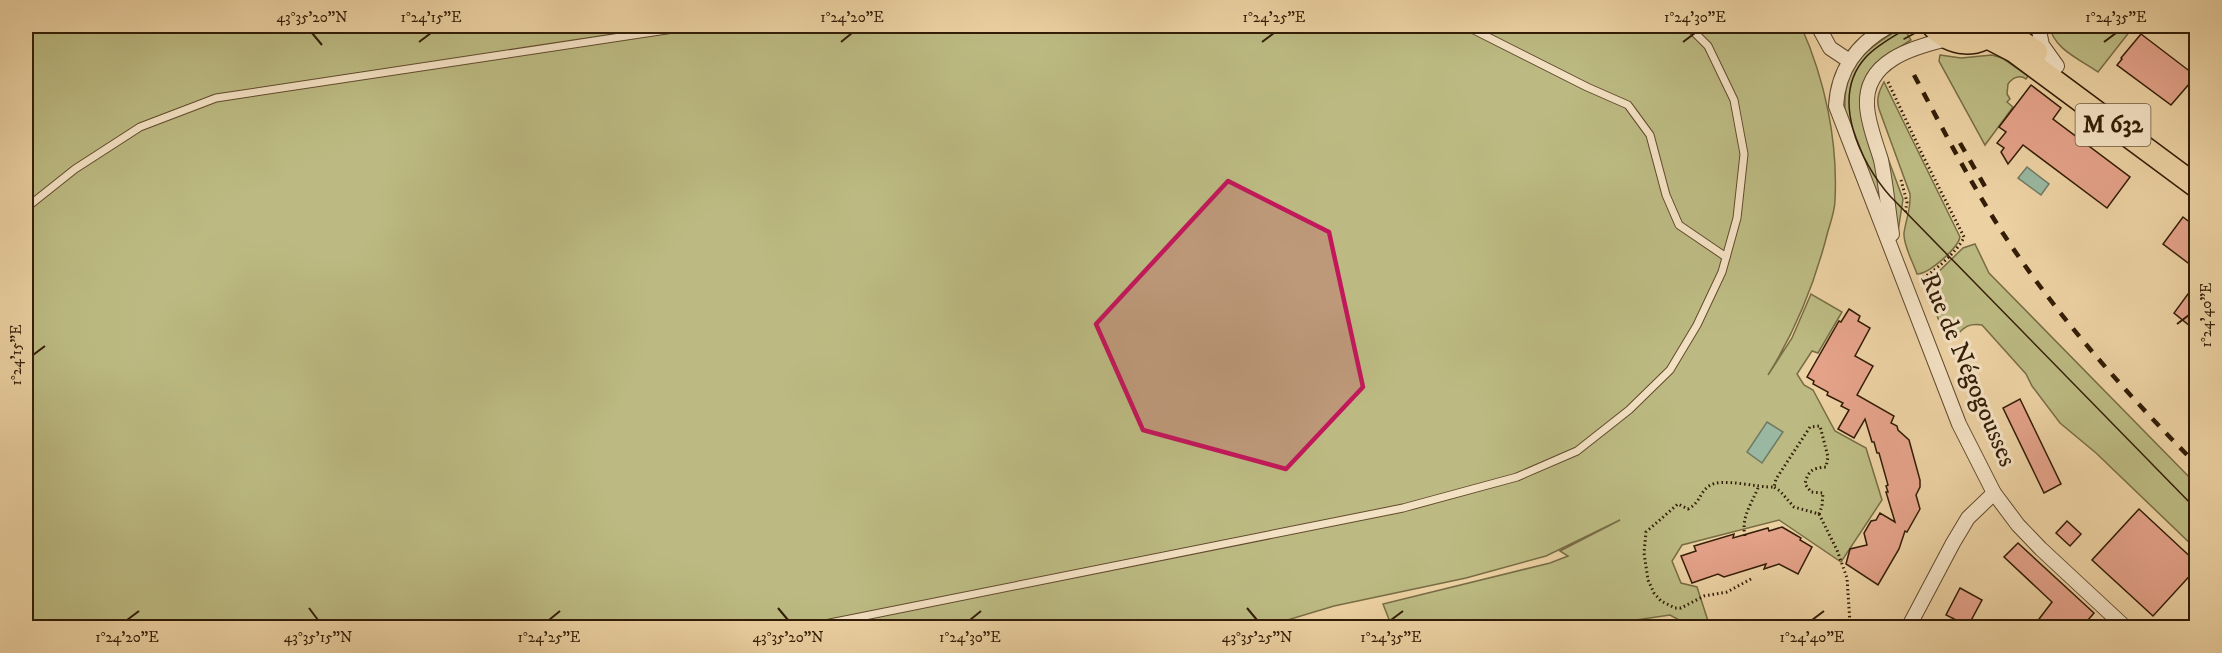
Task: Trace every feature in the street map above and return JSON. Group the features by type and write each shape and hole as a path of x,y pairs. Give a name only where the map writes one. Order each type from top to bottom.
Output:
{"main road":[{"name":"M 632","path":"2009,26 2017,39 2057,66 2196,170"},
{"name":"M 632","path":"1993,31 2014,51 2196,186"},
{"path":"1941,32 1964,43 1980,40 1993,31"}],"street":[{"path":"1818,26 1830,48 1848,60"},
{"path":"2038,26 2042,45 2057,66"},
{"name":"Rue de Négogousses","path":"1884,27 1848,60 1837,93 1836,106 1896,256 1925,339 1959,424 1994,493 2018,525 2126,627"},
{"name":"Rue de Négogousses","path":"1896,256 1884,175 1867,107 1870,86 1875,74 1893,59 1920,46 1941,32"},
{"path":"1908,627 1968,518 1994,493"}],"lane":[{"path":"26,208 75,169 140,127 216,98 693,26"},
{"path":"1466,26 1628,105 1650,135 1666,195 1679,225 1726,257"},
{"path":"805,627 1403,508 1517,477 1577,451 1629,410 1670,370 1697,325 1722,272 1737,218 1744,154 1734,100 1707,46 1688,26"}],"path":[{"path":"1887,80 1964,237 1935,269 1916,282"},
{"path":"1774,488 1776,479 1810,427 1820,426 1828,457 1826,467 1814,468 1807,474 1805,484 1811,492 1823,493 1819,514 1837,550 1847,578 1850,623"},
{"path":"1750,579 1727,592 1704,596 1681,608 1675,608 1661,601 1654,592 1646,573 1644,553 1646,532 1678,504 1688,509 1696,505 1705,490 1718,481 1758,488 1774,488 1780,490 1794,507 1819,514"},
{"path":"1745,536 1742,525 1758,488"}],"highlighted area":[{"path":"1228,181 1329,232 1363,387 1286,469 1143,430 1096,324"}],"shaded area":[{"path":"26,26 1801,26 1817,68 1828,111 1834,156 1835,204 1811,288 1796,323 1768,375 1792,338 1811,294 1842,312 1818,353 1812,351 1797,374 1804,385 1813,390 1835,431 1866,448 1882,500 1841,562 1779,520 1682,545 1672,561 1681,583 1697,587 1710,627 1692,627 1670,615 1581,628 1392,627 1383,604 1550,563 1568,556 1560,551 1620,520 1546,556 1466,578 1334,606 1264,627 26,627"},
{"path":"2050,26 2134,26 2098,72 2062,47 2052,34"},
{"path":"1903,27 1911,40 1884,57 1871,71 1873,146 1886,223 1845,111 1845,95 1848,81 1859,60 1878,43"},
{"path":"1940,55 1961,58 1992,55 2002,58 2028,76 2026,79 2016,77 2008,84 2007,94 2010,99 2007,102 2013,107 1985,145 1939,61"},
{"path":"1884,82 1960,237 1942,260 1928,270 1917,274 1904,238 1910,194 1878,105"},
{"path":"1883,145 1903,199 1897,238"},
{"path":"2027,167 2049,184 2041,195 2018,178"},
{"path":"1975,244 1989,273 2196,484 2196,549 2096,453 2060,423 2032,386 2026,374 1982,325 1965,327 1947,341 1925,285 1963,248"},
{"path":"1767,422 1783,432 1762,463 1747,452"}],"building":[{"path":"2141,34 2196,76 2171,105 2117,65"},
{"path":"2031,85 2061,108 2053,119 2130,177 2107,208 2023,145 2008,164 2001,152 2004,148 1997,143 2006,132 1999,127"},
{"path":"2183,217 2196,227 2196,269 2163,244"},
{"path":"2196,283 2196,331 2174,313"},
{"path":"1849,309 1860,316 1858,321 1870,328 1855,356 1873,366 1857,395 1894,416 1891,423 1897,426 1898,430 1909,440 1920,480 1920,487 1916,495 1920,509 1907,532 1905,531 1899,549 1878,585 1846,564 1850,549 1867,545 1864,533 1871,521 1876,520 1880,513 1895,522 1886,492 1888,492 1886,486 1888,485 1879,453 1872,442 1865,419 1854,438 1838,429 1849,410 1807,377 1839,321 1841,322"},
{"path":"2020,399 2061,484 2044,493 2003,408"},
{"path":"2139,509 2196,562 2196,569 2153,616 2092,560"},
{"path":"2067,521 2081,534 2070,546 2056,533"},
{"path":"1782,527 1812,547 1798,574 1779,564 1764,569 1766,564 1724,577 1718,574 1692,583 1681,556 1696,551 1694,546 1734,534 1733,538 1768,528 1769,531"},
{"path":"2018,543 2094,613 2082,627 2033,627 2052,602 2004,557"},
{"path":"1960,588 1982,600 1968,626 1946,615"}],"tram line":[{"path":"1911,26 1871,52 1855,73 1850,91 1849,110 1859,148 1868,166 1890,196 2196,509"},
{"path":"1904,39 1928,26"}],"railway":[{"path":"1914,75 1983,201 2029,271 2097,357 2196,464"},
{"path":"1960,143 1987,190"}]}
